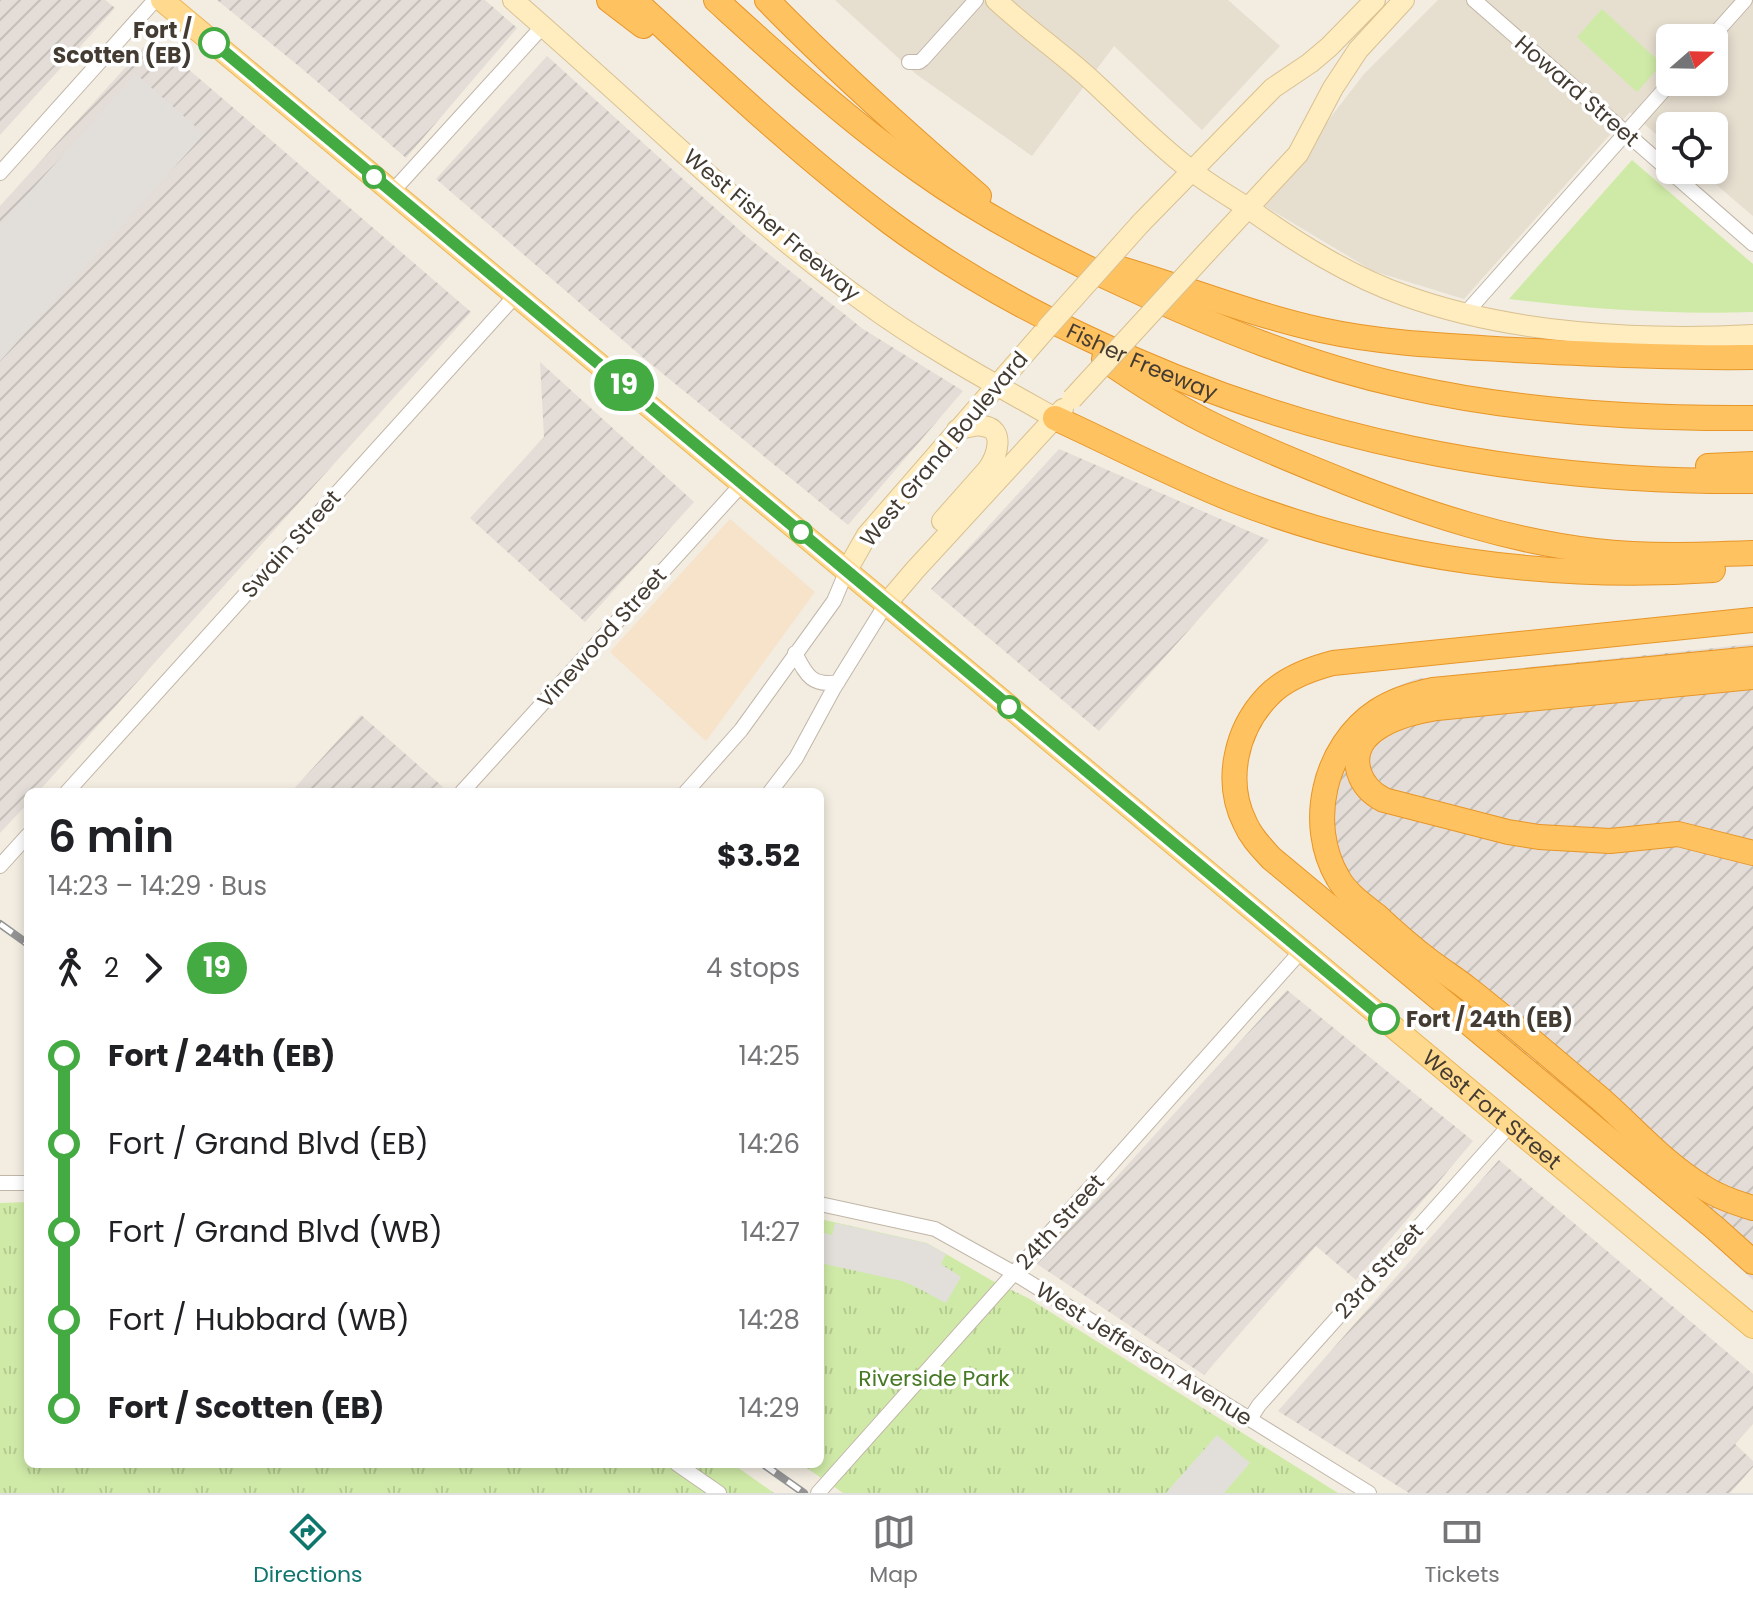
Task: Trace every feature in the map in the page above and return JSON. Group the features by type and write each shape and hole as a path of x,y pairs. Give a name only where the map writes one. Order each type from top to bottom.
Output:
{"highway":[{"path":"609,0 718,77"},
{"name":"Fisher Freeway","path":"634,0 802,152 892,223 953,264 1047,319 1143,364 1291,419 1419,451 1562,473 1646,479 1753,481"},
{"path":"716,0 873,138 967,203 1071,261 1193,317 1273,347 1368,377 1443,394 1619,416 1753,418"},
{"path":"767,0 870,101 1040,244 1288,321 1356,336 1443,346 1647,356 1753,357"},
{"path":"1015,301 1201,419 1285,457 1428,513 1519,538 1593,551 1683,556 1753,553"},
{"path":"1663,418 1753,406"},
{"path":"1055,418 1231,499 1338,535 1388,546 1488,564 1584,573 1673,573 1753,568"},
{"path":"1562,473 1753,464"},
{"path":"1753,620 1333,663 1300,674 1269,694 1247,725 1235,761 1235,785 1244,822 1254,840 1271,858 1753,1262"},
{"path":"1753,659 1637,680 1410,713 1378,728 1366,738 1359,750 1358,770 1367,788 1384,800 1508,832 1610,841 1678,834 1753,853"},
{"path":"1753,677 1433,690 1401,699 1376,712 1345,741 1330,773 1322,815 1326,848 1338,879 1349,892 1425,958 1474,993 1600,1098 1682,1172 1703,1188 1753,1208"}],"main road":[{"name":"West Fort Street","path":"162,0 1753,1327"}],"street":[{"path":"0,173 155,0"},
{"name":"West Fisher Freeway","path":"513,0 808,260 900,327 1055,418"},
{"path":"909,62 923,59 976,0"},
{"path":"996,0 1192,171 1289,236 1353,274 1405,296 1504,322 1544,328 1665,336 1753,335"},
{"name":"West Grand Boulevard","path":"690,788 741,730 834,601 867,535 996,385 1141,223 1273,88 1329,47 1375,0"},
{"path":"773,788 796,758 886,604 1298,154 1333,88 1358,50 1404,0"},
{"name":"Howard Street","path":"1474,0 1753,244"},
{"path":"1724,24 1745,0"},
{"path":"392,192 543,26"},
{"path":"1465,314 1658,96"},
{"name":"Swain Street","path":"71,788 516,295"},
{"path":"915,570 938,525 988,469 996,454 998,441 989,427 978,425 957,430"},
{"name":"Vinewood Street","path":"466,788 742,484"},
{"path":"795,653 815,681 828,684 838,682"},
{"path":"0,866 24,839"},
{"name":"24th Street","path":"818,1493 1302,950"},
{"name":"23rd Street","path":"1250,1419 1259,1405 1510,1125"},
{"path":"0,1183 24,1183"},
{"name":"West Jefferson Avenue","path":"824,1205 935,1229 1014,1273 1369,1493"},
{"path":"683,1468 719,1493"}],"shaded area":[{"path":"0,0 105,0 115,8 0,135"},
{"path":"217,0 485,0 517,28 406,158"},
{"path":"835,0 1228,0 1280,46 1202,130 1114,46 1032,156 916,74"},
{"path":"1438,0 1753,0 1753,216 1715,184 1728,184 1728,112 1656,112 1656,134 1630,112 1464,299 1373,271 1263,205 1364,74"},
{"path":"152,38 471,312 42,788 24,788 24,807 0,833 0,206"},
{"path":"547,56 746,236 863,329 963,391 848,525 640,355 436,179"},
{"path":"136,74 204,134 0,361 0,225"},
{"path":"540,362 694,502 585,622 470,518 544,437"},
{"path":"1059,449 1269,540 1099,731 931,589"},
{"path":"730,519 815,592 706,741 610,652"},
{"path":"1753,644 1753,1280 1718,1248 1732,1233 1347,910 1318,862 1309,814 1315,775 1329,744 1347,720 1393,688 1416,679"},
{"path":"361,715 443,787 442,788 295,788"},
{"path":"1287,990 1473,1141 1356,1280 1316,1246 1204,1375 1037,1264"},
{"path":"1499,1160 1753,1374 1753,1424 1735,1444 1753,1461 1753,1467 1730,1493 1409,1493 1278,1411"},
{"path":"835,1223 926,1243 946,1254 941,1264 961,1277 946,1303 902,1281 824,1264 824,1233 832,1235"},
{"path":"1217,1435 1250,1463 1224,1493 1166,1493"}],"green space":[{"path":"1602,9 1656,58 1656,71 1637,92 1577,37"},
{"path":"1632,160 1656,184 1660,184 1753,264 1753,312 1631,310 1509,299"},
{"path":"24,1202 24,1468 739,1468 774,1493 0,1493 0,1203"},
{"name":"Riverside Park","path":"824,1220 927,1243 1028,1298 1338,1493 843,1493 807,1468 824,1468"}],"railway":[{"path":"0,924 24,941"},
{"path":"769,1468 804,1493"}],"bus line":[{"name":"19","path":"214,43 1384,1019"}],"place":[{"name":"Fort / Scotten (EB)","path":"214,43"},
{"name":"Fort / 24th (EB)","path":"1384,1019"}]}
